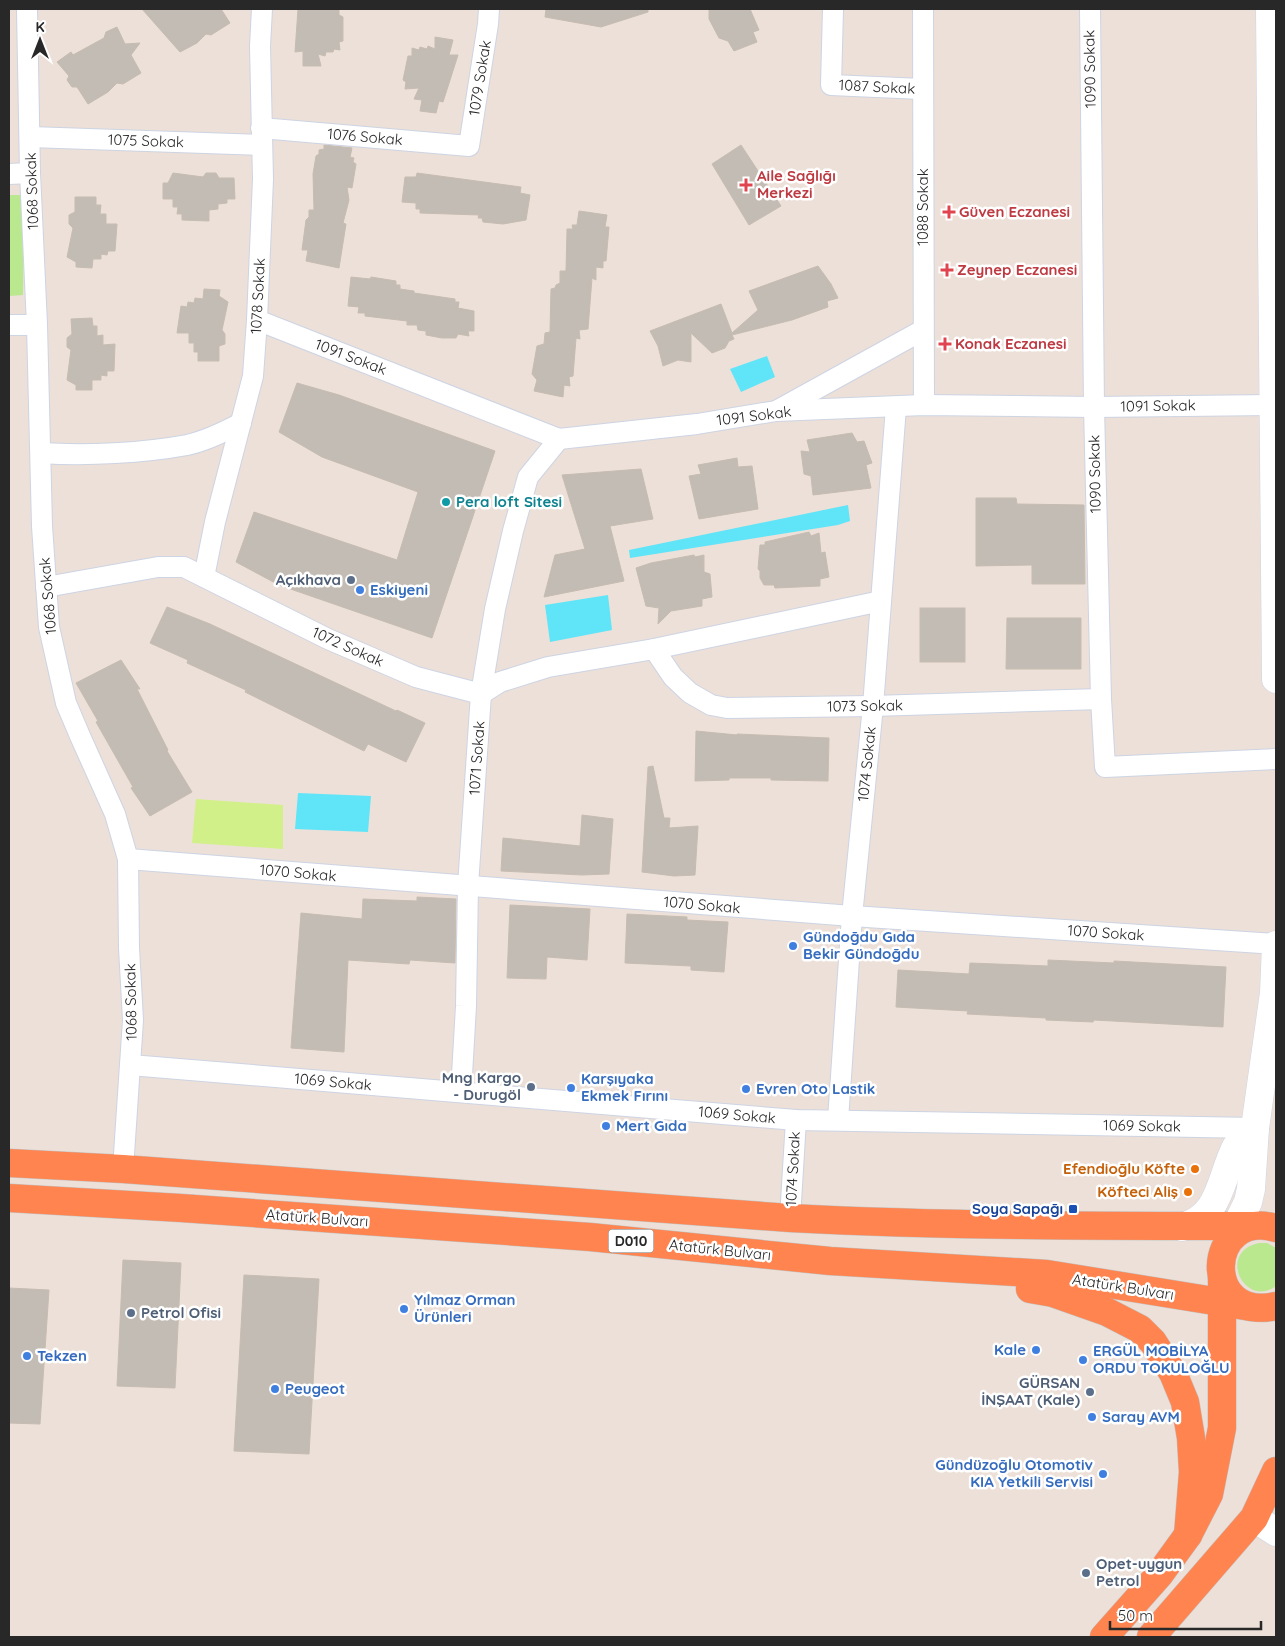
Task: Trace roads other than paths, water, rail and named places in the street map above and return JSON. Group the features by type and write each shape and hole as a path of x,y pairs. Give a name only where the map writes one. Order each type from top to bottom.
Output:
{"highway":[{"name":"D010","path":"9,1163 123,1169 790,1218 870,1222 1182,1227 1248,1230"},
{"name":"Atatürk Bulvarı","path":"9,1198 181,1208 590,1237 830,1261 1047,1274 1222,1291"},
{"path":"1104,1637 1158,1575 1188,1535 1209,1494 1222,1428 1222,1291 1220,1266 1222,1253 1248,1230"},
{"path":"890,1265 1053,1293 1107,1312 1140,1329 1153,1342 1173,1373 1185,1402 1192,1438 1193,1472 1188,1535"},
{"path":"1222,1291 1228,1292 1238,1301 1267,1307"},
{"path":"1152,1637 1265,1525 1276,1472"}],"main road":[{"path":"1270,9 1275,399 1276,679"},
{"path":"1248,1230 1248,1202 1255,1128 1275,1005 1276,944"},
{"path":"1182,1227 1191,1225 1208,1213 1217,1197 1237,1145 1255,1128"}],"street":[{"name":"1068 Sokak","path":"27,9 30,173 37,325 42,526 49,626 66,703 115,814 128,859 129,948 133,1020 123,1169"},
{"name":"1078 Sokak","path":"204,577 215,522 252,376 257,320 263,179 260,46 262,9"},
{"name":"1079 Sokak","path":"469,146 489,9"},
{"name":"1087 Sokak","path":"833,9 831,86 922,90"},
{"name":"1088 Sokak","path":"923,9 924,405"},
{"name":"1090 Sokak","path":"1090,9 1094,407 1100,699 1105,767 1276,759"},
{"name":"1075 Sokak","path":"30,137 262,136"},
{"name":"1076 Sokak","path":"262,136 469,146"},
{"path":"9,174 30,173"},
{"name":"1091 Sokak","path":"257,320 559,439 697,424 776,411 924,405 1094,407 1275,399"},
{"path":"9,325 37,325"},
{"path":"776,411 923,330"},
{"name":"1074 Sokak","path":"838,1120 852,916 873,706 896,407"},
{"path":"41,453 129,452 188,444 221,433 241,422"},
{"name":"1071 Sokak","path":"461,1092 466,1006 468,886 481,694 495,609 528,476 559,439"},
{"name":"1072 Sokak","path":"46,587 158,567 184,567 328,639 416,677 481,694"},
{"path":"481,694 500,682 548,667 654,649 881,601"},
{"name":"1073 Sokak","path":"654,649 673,677 690,693 711,705 727,708 873,706 1100,699"},
{"name":"1070 Sokak","path":"128,859 852,916 1276,944"},
{"name":"1069 Sokak","path":"130,1066 796,1120 1255,1128"},
{"name":"1074 Sokak","path":"790,1218 796,1120"}],"water":[{"path":"767,356 775,377 741,392 730,369"},
{"path":"848,505 850,521 838,525 630,558 629,550"},
{"path":"608,595 612,630 550,642 545,605"},
{"path":"298,793 371,796 368,832 295,829"}],"place":[{"name":"Aile Sağlığı Merkezi","path":"746,185"},
{"name":"Güven Eczanesi","path":"949,212"},
{"name":"Zeynep Eczanesi","path":"947,270"},
{"name":"Konak Eczanesi","path":"945,344"},
{"name":"Pera loft Sitesi","path":"446,502"},
{"name":"Açıkhava","path":"351,580"},
{"name":"Eskiyeni","path":"360,590"},
{"name":"Gündoğdu Gıda Bekir Gündoğdu","path":"793,946"},
{"name":"Mng Kargo - Durugöl","path":"531,1087"},
{"name":"Karşıyaka Ekmek Fırını","path":"571,1088"},
{"name":"Evren Oto Lastik","path":"746,1089"},
{"name":"Mert Gıda","path":"606,1126"},
{"name":"Efendioğlu Köfte","path":"1195,1169"},
{"name":"Köfteci Aliş","path":"1188,1192"},
{"name":"Soya Sapağı","path":"1073,1209"},
{"name":"Yılmaz Orman Ürünleri","path":"404,1309"},
{"name":"Petrol Ofisi","path":"131,1313"},
{"name":"Kale","path":"1036,1350"},
{"name":"Tekzen","path":"27,1356"},
{"name":"ERGÜL MOBİLYA ORDU TOKULOĞLU","path":"1083,1360"},
{"name":"Peugeot","path":"275,1389"},
{"name":"GÜRSAN İNŞAAT (Kale)","path":"1090,1392"},
{"name":"Saray AVM","path":"1092,1417"},
{"name":"Gündüzoğlu Otomotiv KIA Yetkili Servisi","path":"1103,1474"},
{"name":"Opet-uygun Petrol","path":"1086,1573"}]}
